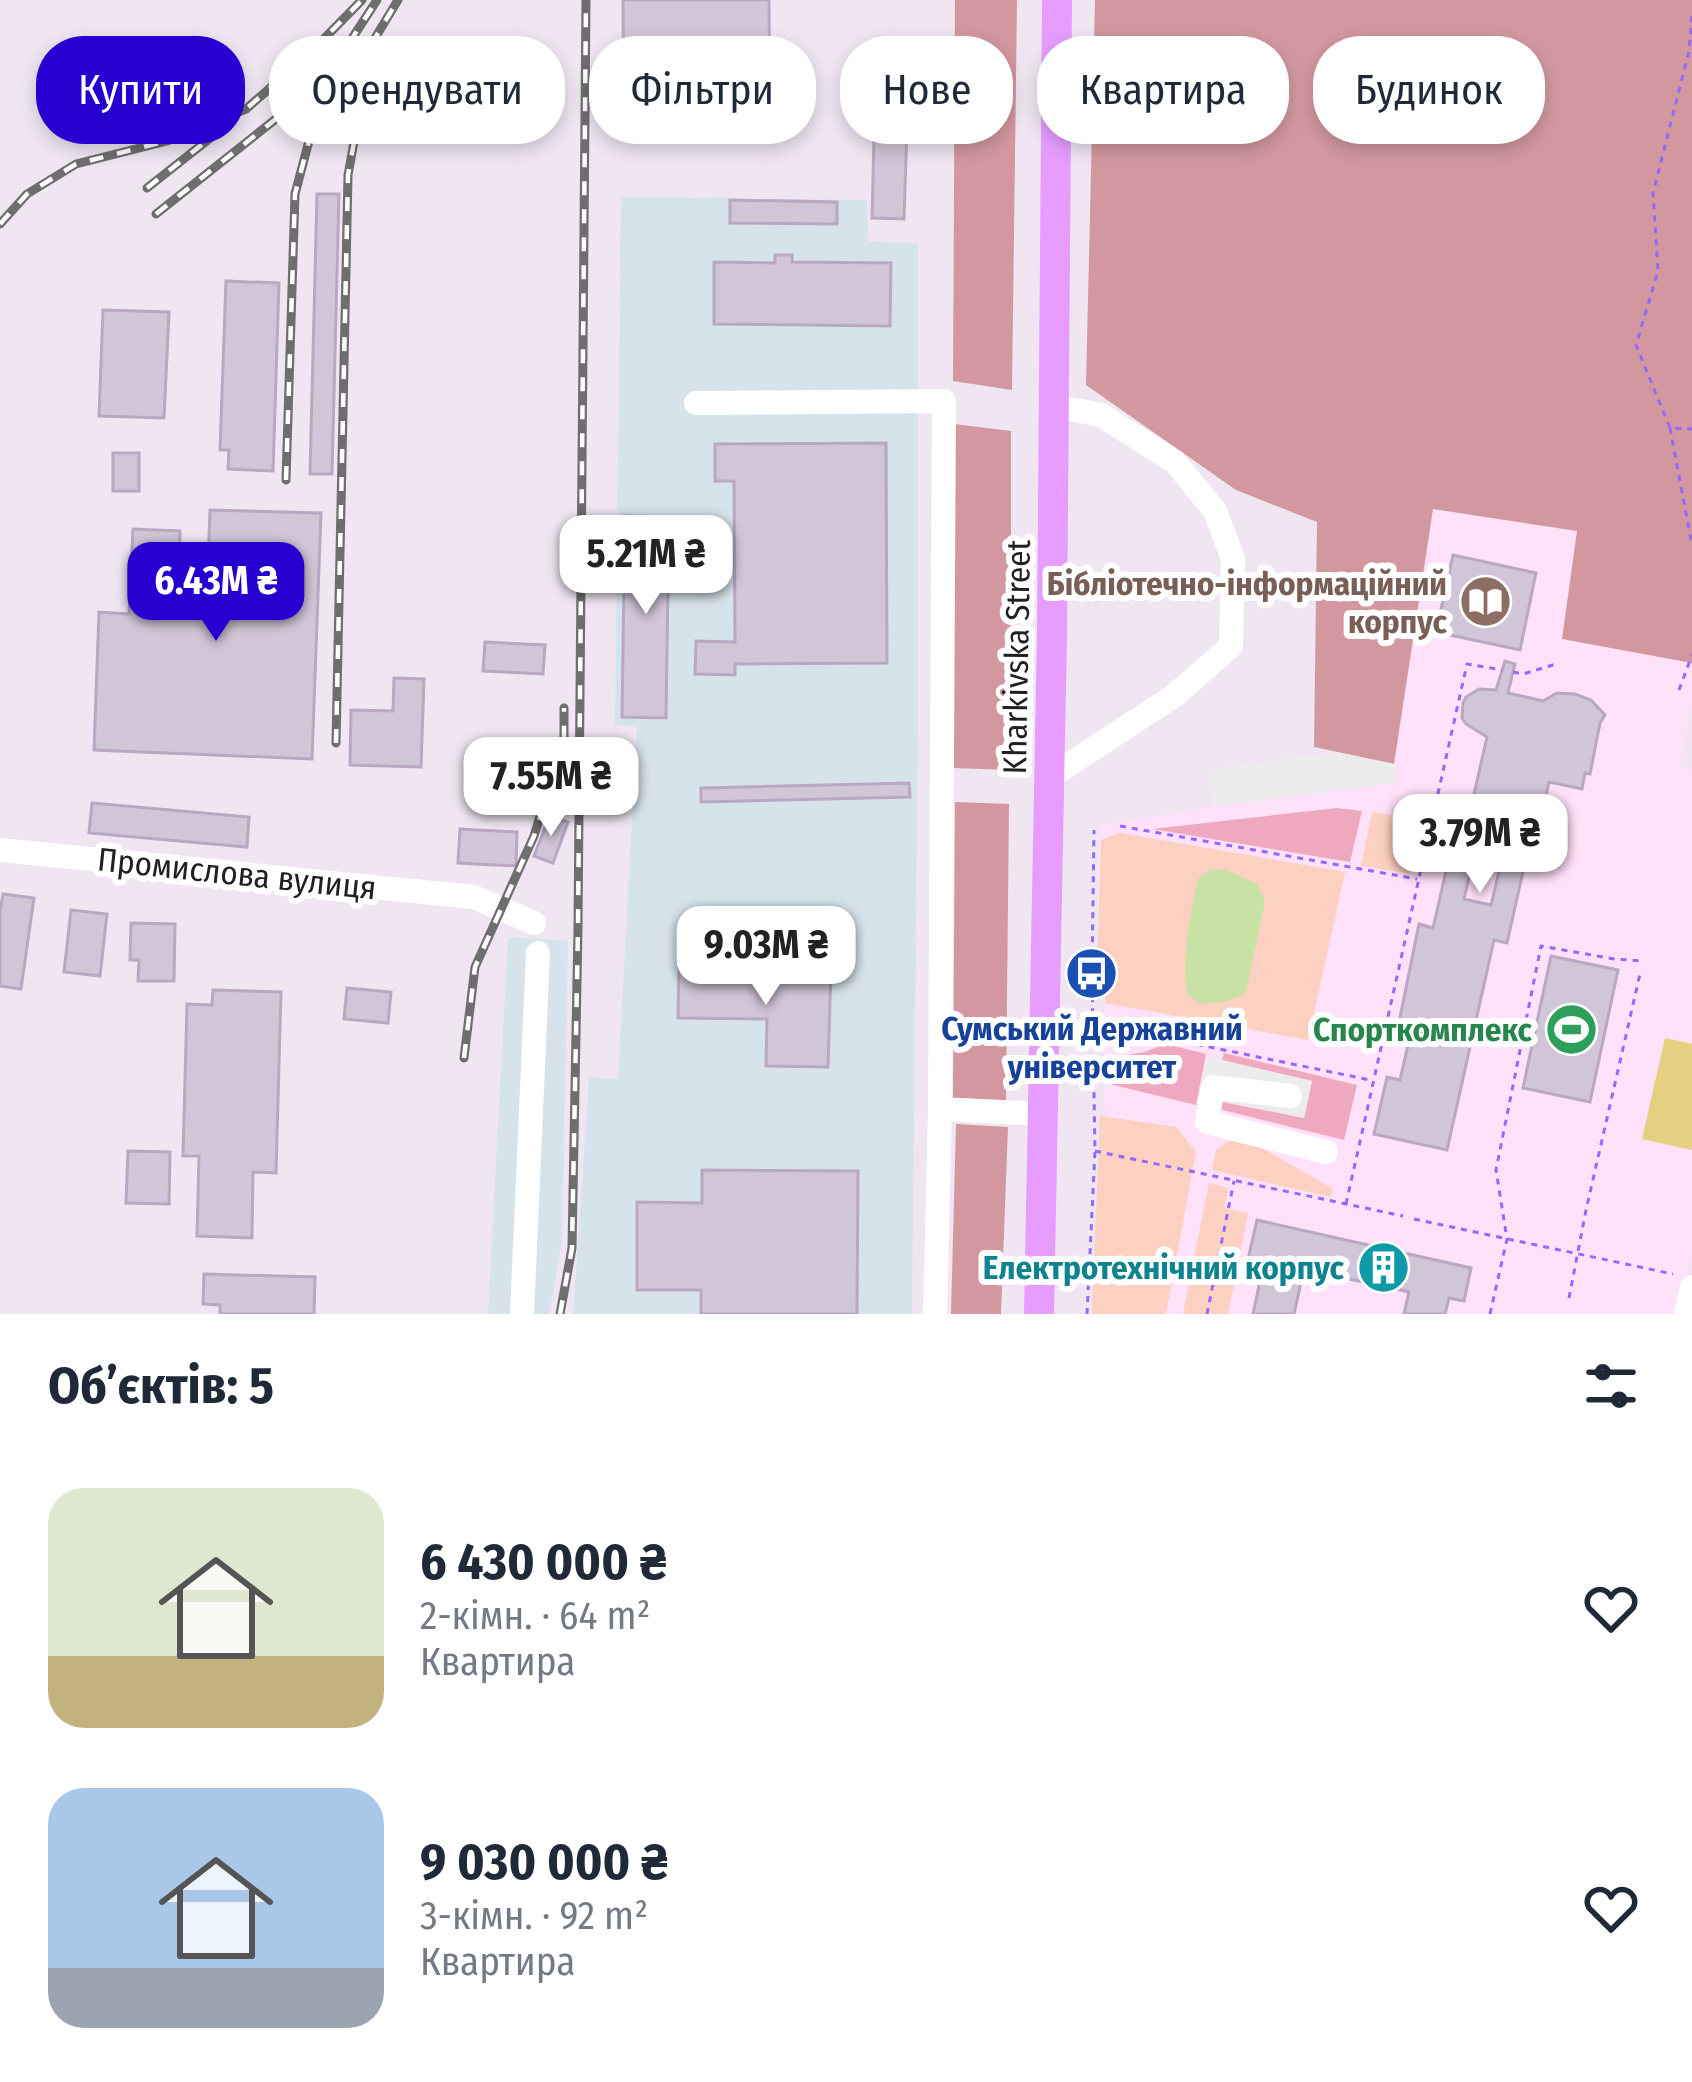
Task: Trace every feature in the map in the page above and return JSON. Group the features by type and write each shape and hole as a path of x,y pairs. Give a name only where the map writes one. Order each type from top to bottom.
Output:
{"main road":[{"name":"Kharkivska Street","path":"1039,1314 1050,777 1057,0"}],"street":[{"path":"696,403 944,400 935,1314"},
{"path":"1050,777 1174,696 1231,646 1234,559 1215,512 1175,462 1100,415 1054,406"},
{"name":"Промислова вулиця","path":"0,850 474,897 534,923"},
{"path":"522,1314 538,953"},
{"path":"1290,1096 1217,1086 1211,1090 1207,1123 1326,1152"},
{"path":"940,1109 1044,1114"},
{"path":"1686,1314 1692,1287"}],"path":[{"path":"1692,16 1689,51 1653,193 1658,271 1636,345 1670,428 1692,544"},
{"path":"1670,428 1692,429"},
{"path":"1679,691 1692,655"},
{"path":"1346,1204 1467,664 1502,670"},
{"path":"1513,673 1556,664"},
{"path":"1120,826 1419,880"},
{"path":"1087,1314 1095,1151 1094,830"},
{"path":"1532,945 1644,961"},
{"path":"1490,1314 1507,1239 1496,1170 1541,946"},
{"path":"1569,1298 1640,974"},
{"path":"1078,1047 1166,1038 1372,1080"},
{"path":"1095,1151 1403,1216"},
{"path":"1207,1314 1234,1180"},
{"path":"1414,1219 1669,1274"}],"shaded area":[{"path":"955,0 1017,0 1012,390 953,381 954,144 1013,144 1013,36 955,36"},
{"path":"1095,0 1692,0 1692,663 1562,639 1577,531 1433,509 1394,764 1314,747 1317,522 1236,490 1086,385 1092,144 1289,144 1289,36 1094,36"},
{"path":"621,197 867,200 868,241 918,244 912,1314 573,1314 589,1078 618,1079 637,727 615,725"},
{"path":"954,424 1011,431 1011,770 954,768"},
{"path":"1432,509 1577,531 1562,639 1692,663 1692,704 1680,766 1692,769 1692,1256 1679,1314 1097,1314 1105,1164 1104,972 1097,967 1100,825 1213,806 1209,770 1337,752 1394,764"},
{"path":"1337,752 1394,764 1397,783 1214,806 1209,770"},
{"path":"955,802 1009,804 1006,1101 953,1098"},
{"path":"1337,808 1362,811 1350,862 1152,829"},
{"path":"1372,812 1424,820 1411,874 1361,866"},
{"path":"1120,833 1345,872 1308,1040 1105,1003 1104,971 1097,967 1101,840"},
{"path":"1210,870 1226,870 1257,884 1265,901 1246,993 1225,1002 1200,1004 1187,994 1186,950 1198,879"},
{"path":"508,937 568,941 562,1241 549,1314 488,1314"},
{"path":"1665,1038 1692,1044 1692,1150 1642,1139"},
{"path":"1166,1044 1206,1054 1196,1105 1105,1083 1105,1059"},
{"path":"1224,1053 1357,1085 1344,1140 1211,1107 1222,1102 1304,1118 1312,1081 1222,1060"},
{"path":"1208,1057 1312,1081 1304,1118 1199,1095"},
{"path":"1100,1116 1176,1127 1196,1152 1166,1314 1092,1314"},
{"path":"956,1124 1008,1127 1001,1314 951,1314"},
{"path":"1229,1141 1250,1141 1333,1189 1331,1197 1212,1170 1216,1150"},
{"path":"1209,1183 1228,1188 1224,1208 1248,1213 1228,1314 1183,1314"}],"building":[{"path":"623,0 769,0 769,36 623,36"},
{"path":"874,144 906,144 904,219 872,218"},
{"path":"317,194 339,194 332,474 310,474"},
{"path":"730,200 837,202 837,224 730,223"},
{"path":"775,255 792,255 792,262 891,263 890,326 714,324 714,262 775,263"},
{"path":"226,281 279,283 273,471 228,469 229,450 220,450"},
{"path":"103,310 169,312 164,418 99,416"},
{"path":"886,443 887,663 735,664 735,675 695,674 696,641 735,642 734,481 715,481 715,444"},
{"path":"113,453 139,453 139,491 113,491"},
{"path":"210,510 321,513 312,759 94,750 99,612 129,614 133,529 180,531 177,615 206,616"},
{"path":"625,516 669,517 666,718 622,717"},
{"name":"Бібліотечно-інформаційний корпус","path":"1453,555 1536,573 1520,650 1436,632"},
{"path":"485,642 545,645 543,674 483,671"},
{"path":"1505,661 1515,664 1508,693 1543,701 1557,693 1575,694 1591,700 1605,715 1582,789 1549,782 1537,837 1531,836 1507,943 1494,940 1447,1150 1374,1134 1387,1077 1400,1080 1408,1045 1395,1042 1419,924 1433,928 1454,836 1464,838 1487,737 1466,724 1463,703 1479,689 1496,690","holes":["1472,865 1499,871 1491,905 1464,899"]},
{"path":"394,678 424,679 421,767 350,765 351,710 393,711"},
{"path":"909,783 910,797 701,802 701,788"},
{"path":"92,803 249,817 247,847 89,833"},
{"path":"550,815 568,822 553,863 534,856"},
{"path":"460,829 517,832 516,866 458,863"},
{"path":"3,894 34,898 21,989 0,986"},
{"path":"71,910 107,914 100,976 64,972"},
{"path":"131,923 175,924 174,981 138,981 139,960 130,960"},
{"name":"Спорткомплекс","path":"1551,956 1618,970 1590,1102 1523,1088"},
{"path":"679,968 831,970 828,1067 766,1066 767,1019 678,1018"},
{"path":"347,988 391,992 388,1023 344,1019"},
{"path":"213,990 281,992 276,1173 253,1172 252,1238 197,1236 199,1156 183,1156 187,1004 212,1005"},
{"path":"128,1151 170,1152 169,1204 126,1203"},
{"path":"702,1170 858,1171 857,1314 701,1314 701,1290 637,1290 637,1202 702,1203"},
{"name":"Електротехнічний корпус","path":"1257,1220 1471,1268 1464,1301 1449,1298 1445,1314 1404,1314 1409,1292 1304,1269 1294,1314 1253,1314 1264,1262 1248,1259"},
{"path":"204,1274 315,1277 314,1314 220,1314 220,1305 203,1304"}],"railway":[{"path":"0,224 27,194 76,164 167,141 246,109 362,0"},
{"path":"286,480 295,194 325,80 377,0"},
{"path":"336,743 348,175 372,43 398,0"},
{"path":"560,1314 572,1248 586,0"},
{"path":"156,214 269,124"},
{"path":"147,188 203,144"},
{"path":"464,1058 475,967 534,836 564,738 564,708"}],"place":[{"name":"Бібліотечно-інформаційний корпус","path":"1486,602"},
{"name":"Сумський Державний університет","path":"1092,974"},
{"name":"Спорткомплекс","path":"1571,1029"},
{"name":"Електротехнічний корпус","path":"1383,1267"}]}
